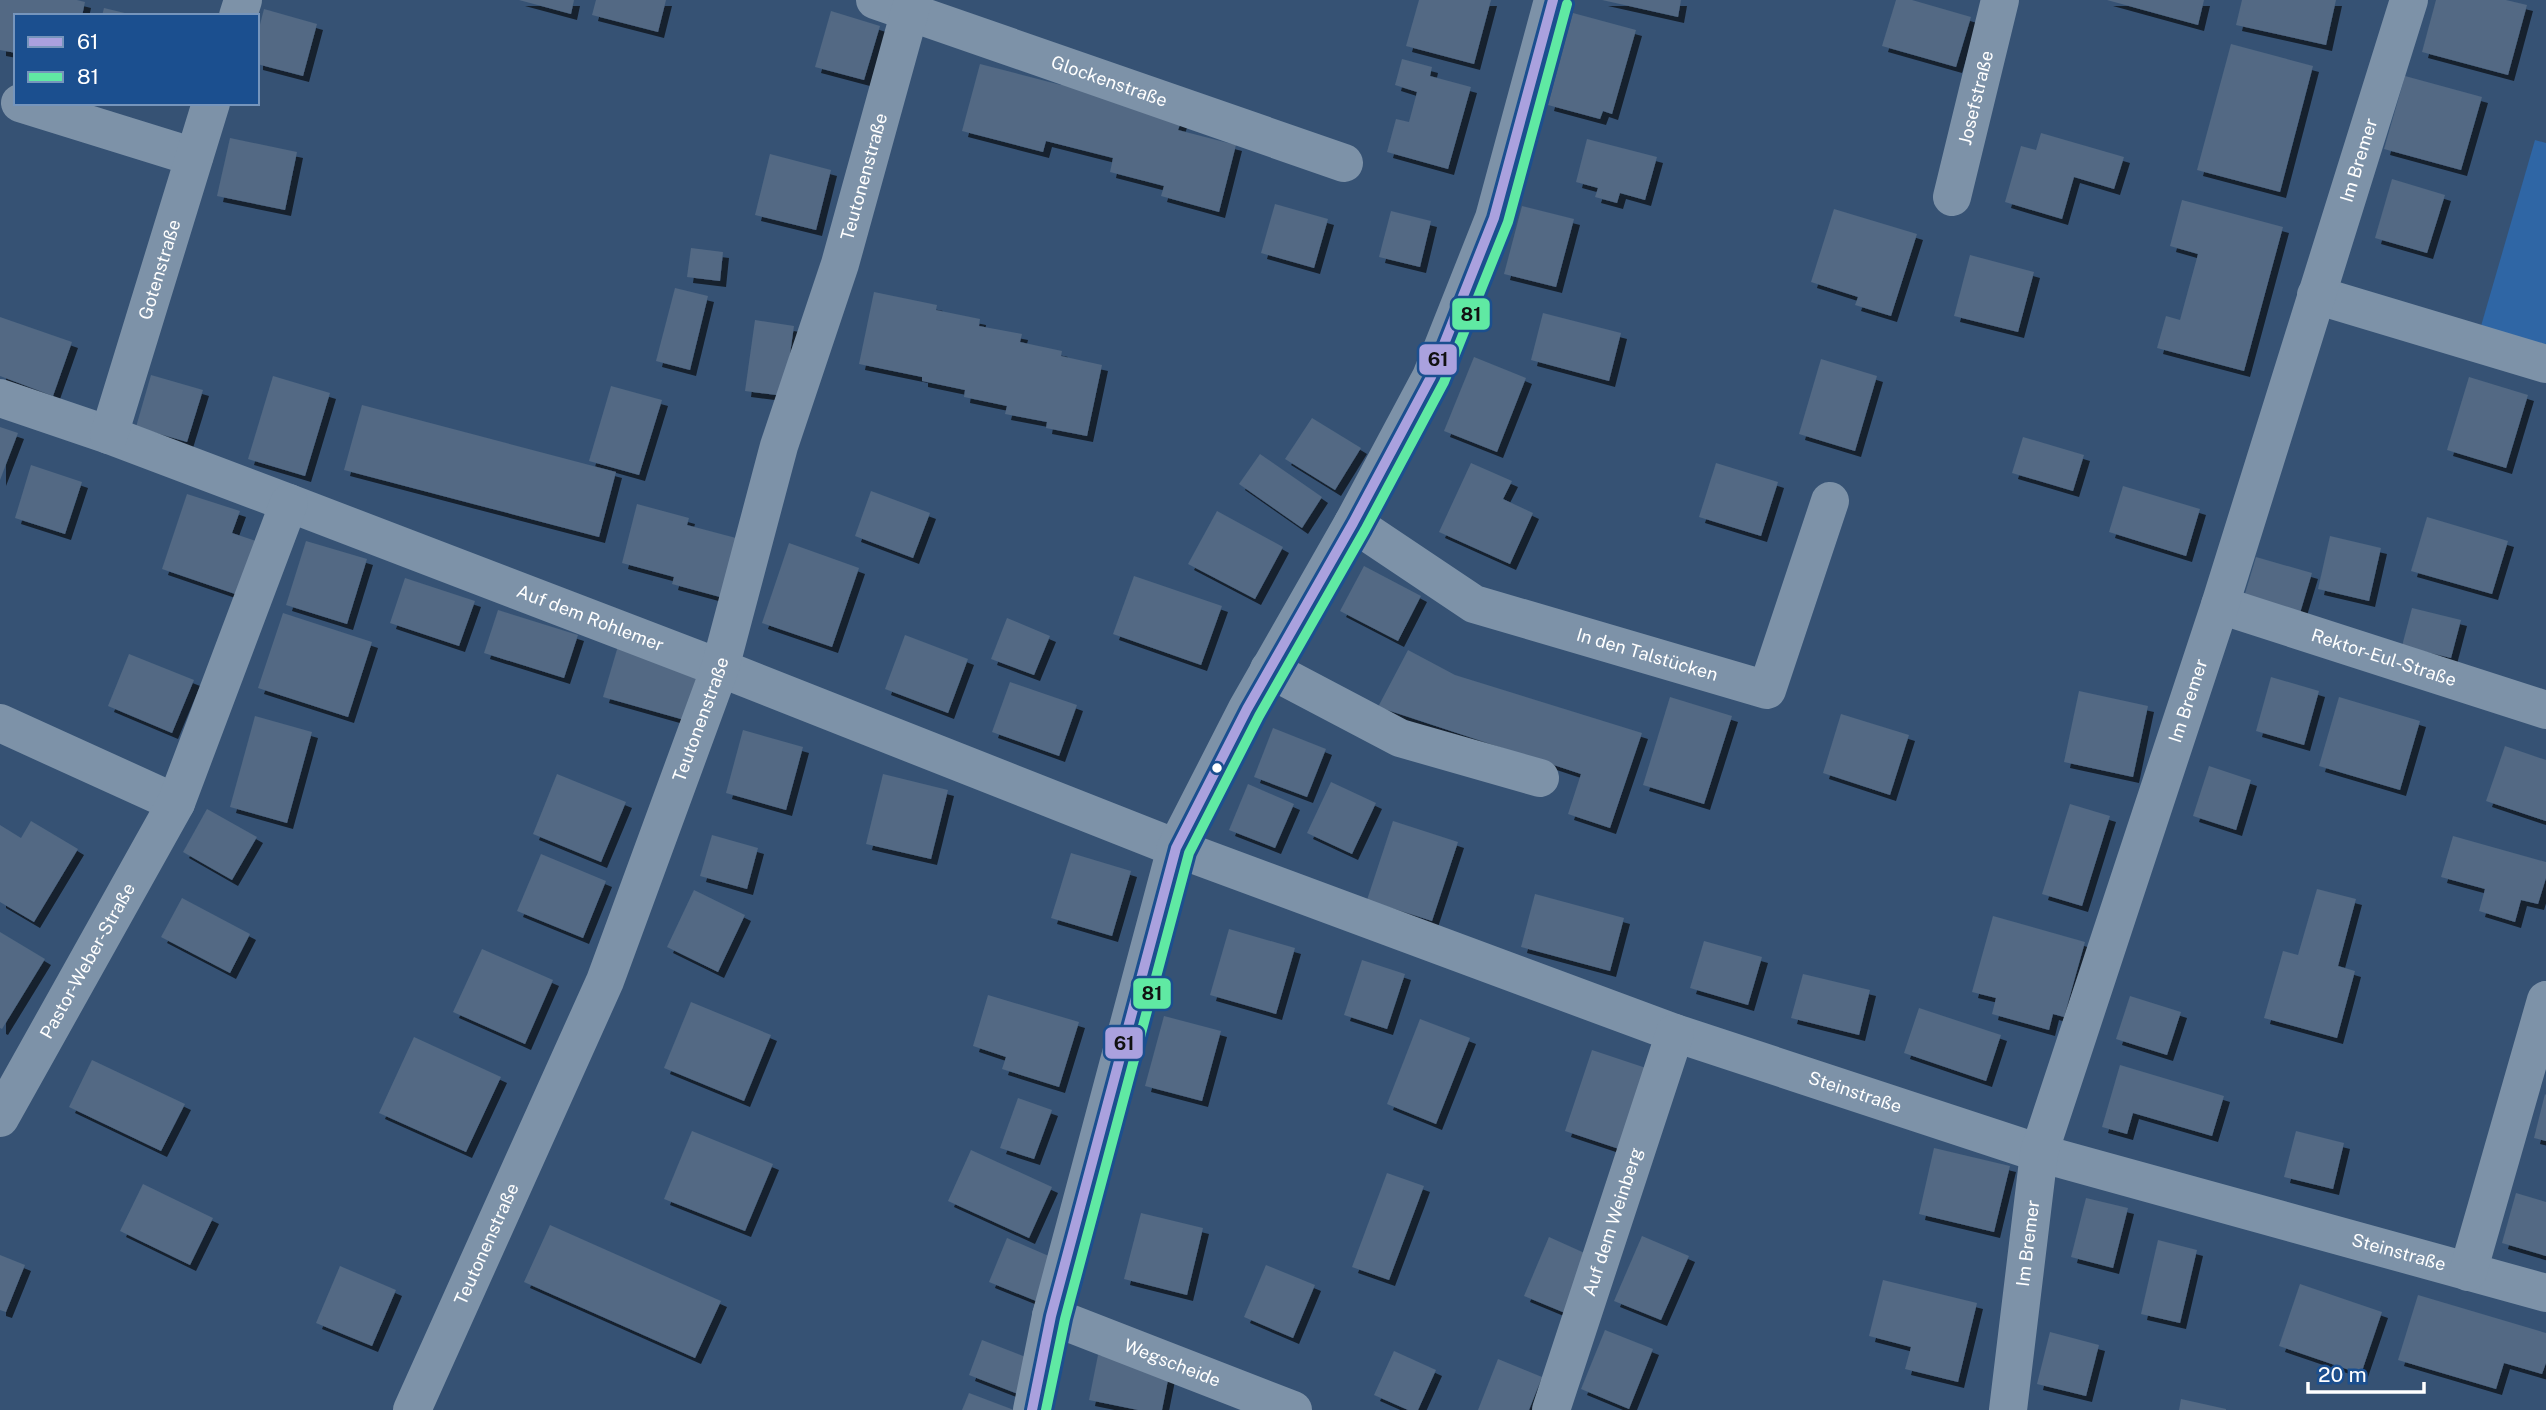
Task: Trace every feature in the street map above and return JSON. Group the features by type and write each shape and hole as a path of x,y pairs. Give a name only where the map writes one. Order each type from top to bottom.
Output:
{"street":[{"path":"1032,1410 1051,1316 1177,848 1269,669 1353,523 1431,377 1493,218 1553,0"},
{"name":"Josefstraße","path":"1952,197 2000,0"},
{"name":"Im Bremer","path":"2008,1410 2039,1153 2220,605 2409,0"},
{"name":"Glockenstraße","path":"899,3 1344,163"},
{"name":"Teutonenstraße","path":"412,1410 604,981 720,668 779,446 840,264 899,3"},
{"path":"25,105 194,157"},
{"name":"Gotenstraße","path":"109,435 210,105"},
{"path":"2316,295 2546,364"},
{"name":"Auf dem Rohlemer","path":"0,398 109,435 289,503 720,668 1177,848"},
{"name":"In den Talstücken","path":"1353,523 1474,604 1767,690 1830,501"},
{"name":"Pastor-Weber-Straße","path":"0,1118 176,803 289,503"},
{"name":"Rektor-Eul-Straße","path":"2220,605 2546,710"},
{"path":"1269,669 1400,738 1540,778"},
{"path":"0,723 176,803"},
{"name":"Steinstraße","path":"1177,848 1675,1033 2039,1153 2546,1293"},
{"path":"2469,1272 2546,1000"},
{"name":"Auf dem Weinberg","path":"1551,1410 1675,1033"},
{"name":"Wegscheide","path":"1051,1316 1293,1410"}],"shaded area":[{"path":"2535,140 2546,143 2546,351 2479,333"}],"building":[{"path":"0,0 85,2 82,14 14,14 14,53 0,50"},
{"path":"519,0 574,0 571,14"},
{"path":"596,0 666,0 658,32 592,15"},
{"path":"1419,0 1491,0 1474,64 1406,46"},
{"path":"1602,0 1681,0 1678,17"},
{"path":"1896,0 1912,0 1971,17 1956,67 1882,46"},
{"path":"2107,0 2204,0 2198,25"},
{"path":"2242,0 2336,0 2326,45 2236,25"},
{"path":"2436,0 2506,0 2527,5 2508,75 2422,52"},
{"path":"104,8 129,14 102,14"},
{"path":"264,9 317,24 303,76 259,65 259,28"},
{"path":"831,11 880,26 864,80 815,67"},
{"path":"1573,13 1636,30 1612,114 1603,111 1600,119 1548,105"},
{"path":"2231,44 2313,66 2280,192 2197,170"},
{"path":"1402,59 1432,67 1430,76 1471,87 1448,169 1387,152 1396,119 1409,122 1417,92 1395,85"},
{"path":"980,64 1061,85 1063,78 1181,122 1178,130 1236,145 1219,212 1161,196 1164,186 1110,172 1113,158 1046,141 1043,152 962,131"},
{"path":"2405,76 2482,97 2461,170 2384,149"},
{"path":"2041,133 2124,157 2114,189 2074,177 2062,219 2005,202 2021,146 2036,150"},
{"path":"230,138 297,152 285,210 217,196"},
{"path":"1587,139 1657,157 1645,200 1620,193 1617,203 1595,197 1598,188 1576,182"},
{"path":"770,154 831,170 816,230 755,215"},
{"path":"2392,179 2445,195 2427,253 2375,238"},
{"path":"2182,200 2283,227 2244,371 2157,348 2166,316 2180,320 2198,254 2170,246"},
{"path":"1275,204 1328,219 1314,268 1261,253"},
{"path":"1522,206 1574,219 1556,287 1504,274"},
{"path":"1834,209 1917,234 1891,316 1855,305 1858,297 1811,282"},
{"path":"1391,211 1431,221 1420,267 1379,257"},
{"path":"691,248 723,252 720,281 687,277"},
{"path":"1970,255 2034,272 2018,332 1954,316"},
{"path":"675,288 708,296 690,370 656,361"},
{"path":"874,292 937,305 936,310 980,319 979,326 1022,334 1020,342 1062,351 1061,356 1102,365 1087,436 1046,428 1047,422 1005,414 1007,406 964,397 965,390 922,381 922,377 859,364"},
{"path":"1543,313 1621,333 1609,381 1531,360"},
{"path":"0,317 72,342 53,396 0,376"},
{"path":"755,320 794,326 784,396 745,391"},
{"path":"1474,357 1526,378 1497,452 1444,431"},
{"path":"1821,359 1877,376 1855,451 1799,434"},
{"path":"151,375 203,390 187,442 136,427"},
{"path":"273,376 330,393 305,476 248,459"},
{"path":"2469,377 2528,395 2506,468 2447,450"},
{"path":"611,386 662,400 639,475 589,461"},
{"path":"362,405 616,472 599,537 344,470"},
{"path":"1312,418 1361,448 1335,490 1285,459"},
{"path":"0,427 18,433 0,480"},
{"path":"2023,437 2084,455 2073,491 2012,473"},
{"path":"1260,454 1322,497 1302,528 1239,484"},
{"path":"1471,463 1512,481 1503,499 1533,513 1510,564 1439,532"},
{"path":"1716,463 1778,482 1761,536 1699,517"},
{"path":"31,465 82,482 65,534 15,518"},
{"path":"2123,486 2200,509 2186,556 2109,532"},
{"path":"871,491 930,513 913,558 855,536"},
{"path":"187,494 240,511 232,533 256,541 238,595 162,569"},
{"path":"637,504 689,518 687,525 736,538 720,597 672,584 674,577 622,563"},
{"path":"1217,511 1283,547 1255,599 1188,564"},
{"path":"2427,517 2508,541 2492,594 2411,571"},
{"path":"2330,536 2381,548 2369,601 2318,589"},
{"path":"306,541 367,559 347,624 286,605"},
{"path":"789,543 859,568 832,647 762,623"},
{"path":"2256,557 2312,573 2300,613 2244,597"},
{"path":"1364,566 1421,596 1398,641 1340,611"},
{"path":"1134,576 1222,606 1201,665 1113,634"},
{"path":"405,578 475,601 459,646 390,623"},
{"path":"2412,608 2461,620 2451,658 2402,646"},
{"path":"498,610 578,635 564,678 484,653"},
{"path":"283,613 372,642 348,717 258,688"},
{"path":"1007,618 1050,636 1034,675 991,659"},
{"path":"905,635 968,659 948,713 885,689"},
{"path":"618,646 703,670 688,721 603,697"},
{"path":"1408,650 1455,675 1642,733 1610,828 1568,814 1581,774 1378,707"},
{"path":"129,654 194,680 172,733 108,706"},
{"path":"2271,677 2319,691 2304,745 2256,731"},
{"path":"1010,682 1077,705 1059,756 992,732"},
{"path":"2079,691 2148,706 2133,777 2064,762"},
{"path":"1670,697 1732,716 1704,804 1643,785"},
{"path":"2339,697 2420,721 2400,790 2319,766"},
{"path":"1841,714 1909,735 1890,795 1823,773"},
{"path":"255,716 312,732 287,823 230,807"},
{"path":"1273,728 1326,749 1307,797 1254,777"},
{"path":"743,730 803,747 786,810 726,793"},
{"path":"2505,746 2546,760 2546,821 2486,801"},
{"path":"2209,766 2251,780 2236,830 2193,816"},
{"path":"557,774 626,802 601,862 533,834"},
{"path":"883,774 948,790 931,859 866,844"},
{"path":"1331,782 1376,803 1352,854 1307,833"},
{"path":"1248,784 1294,804 1275,848 1229,830"},
{"path":"2070,804 2110,816 2082,906 2042,894"},
{"path":"207,809 257,837 232,880 183,852"},
{"path":"31,821 78,849 34,922 0,902 0,825 21,838"},
{"path":"1393,821 1458,842 1432,921 1367,900"},
{"path":"712,835 758,848 747,889 700,876"},
{"path":"2453,836 2546,862 2546,878 2538,904 2521,900 2515,922 2479,911 2485,889 2441,877"},
{"path":"1071,853 1131,871 1112,936 1051,918"},
{"path":"541,854 606,881 583,938 517,911"},
{"path":"2317,889 2356,899 2338,966 2355,971 2337,1038 2264,1018 2283,951 2298,955"},
{"path":"694,890 745,915 718,972 667,947"},
{"path":"1535,894 1624,918 1610,971 1521,947"},
{"path":"182,898 250,934 230,973 161,937"},
{"path":"1993,916 2085,942 2064,1017 2053,1014 2049,1030 1992,1014 1996,998 1972,992"},
{"path":"1229,929 1295,948 1276,1014 1210,995"},
{"path":"0,932 45,959 2,1029 0,1028"},
{"path":"1704,941 1762,957 1748,1005 1690,988"},
{"path":"482,949 553,980 525,1044 453,1012"},
{"path":"1362,960 1405,974 1387,1029 1344,1015"},
{"path":"1803,974 1870,990 1859,1035 1791,1018"},
{"path":"988,995 1079,1022 1059,1087 1002,1069 1006,1057 973,1046"},
{"path":"2130,996 2181,1012 2167,1055 2116,1039"},
{"path":"691,1002 771,1035 744,1101 664,1068"},
{"path":"1919,1008 2001,1035 1986,1081 1904,1053"},
{"path":"1164,1016 1221,1031 1202,1101 1145,1086"},
{"path":"1420,1019 1470,1038 1436,1124 1387,1104"},
{"path":"414,1037 501,1077 466,1152 379,1113"},
{"path":"1592,1050 1652,1070 1625,1151 1565,1131"},
{"path":"92,1060 185,1104 161,1151 69,1107"},
{"path":"2120,1065 2224,1096 2212,1136 2133,1113 2127,1134 2102,1127"},
{"path":"2546,1095 2546,1141 2534,1138"},
{"path":"1018,1098 1052,1110 1034,1159 1000,1148"},
{"path":"692,1131 773,1164 745,1231 664,1199"},
{"path":"2296,1131 2344,1143 2333,1189 2284,1177"},
{"path":"1934,1148 2010,1166 1994,1232 1919,1214"},
{"path":"971,1150 1052,1187 1029,1238 948,1201"},
{"path":"1387,1173 1424,1186 1389,1280 1352,1267"},
{"path":"143,1184 213,1218 190,1265 120,1231"},
{"path":"2516,1193 2546,1202 2546,1256 2502,1243"},
{"path":"2086,1198 2128,1208 2113,1268 2071,1257"},
{"path":"1141,1213 1203,1228 1187,1295 1124,1279"},
{"path":"550,1225 721,1301 695,1358 524,1282"},
{"path":"1642,1236 1689,1256 1661,1320 1614,1301"},
{"path":"1549,1237 1589,1255 1565,1313 1524,1296"},
{"path":"1007,1238 1058,1260 1041,1303 989,1282"},
{"path":"2158,1240 2197,1250 2180,1323 2141,1314"},
{"path":"0,1255 25,1265 6,1312 0,1310"},
{"path":"1266,1265 1315,1285 1293,1338 1244,1317"},
{"path":"340,1266 396,1290 372,1346 316,1323"},
{"path":"1883,1280 1977,1303 1958,1382 1905,1369 1911,1347 1869,1336"},
{"path":"2300,1284 2382,1312 2361,1374 2279,1346"},
{"path":"2418,1295 2546,1333 2546,1363 2542,1374 2504,1363 2496,1389 2398,1360"},
{"path":"1605,1330 1653,1349 1629,1409 1581,1389"},
{"path":"2050,1332 2099,1345 2086,1396 2037,1384"},
{"path":"982,1340 1036,1361 1023,1396 969,1375"},
{"path":"1394,1351 1436,1370 1418,1410 1408,1410 1374,1395"},
{"path":"1098,1355 1170,1370 1162,1410 1138,1410 1089,1400"},
{"path":"1498,1359 1542,1377 1529,1410 1478,1410"},
{"path":"969,1393 1014,1410 962,1410"},
{"path":"2181,1399 2226,1409 2226,1410 2179,1410"}],"transit line":[{"name":"61","path":"1032,1410 1051,1316 1176,848 1247,709 1353,523 1431,377 1494,218 1553,0"},
{"name":"81","path":"1046,1410 1065,1319 1189,853 1259,716 1365,530 1444,382 1508,222 1567,4"}]}
